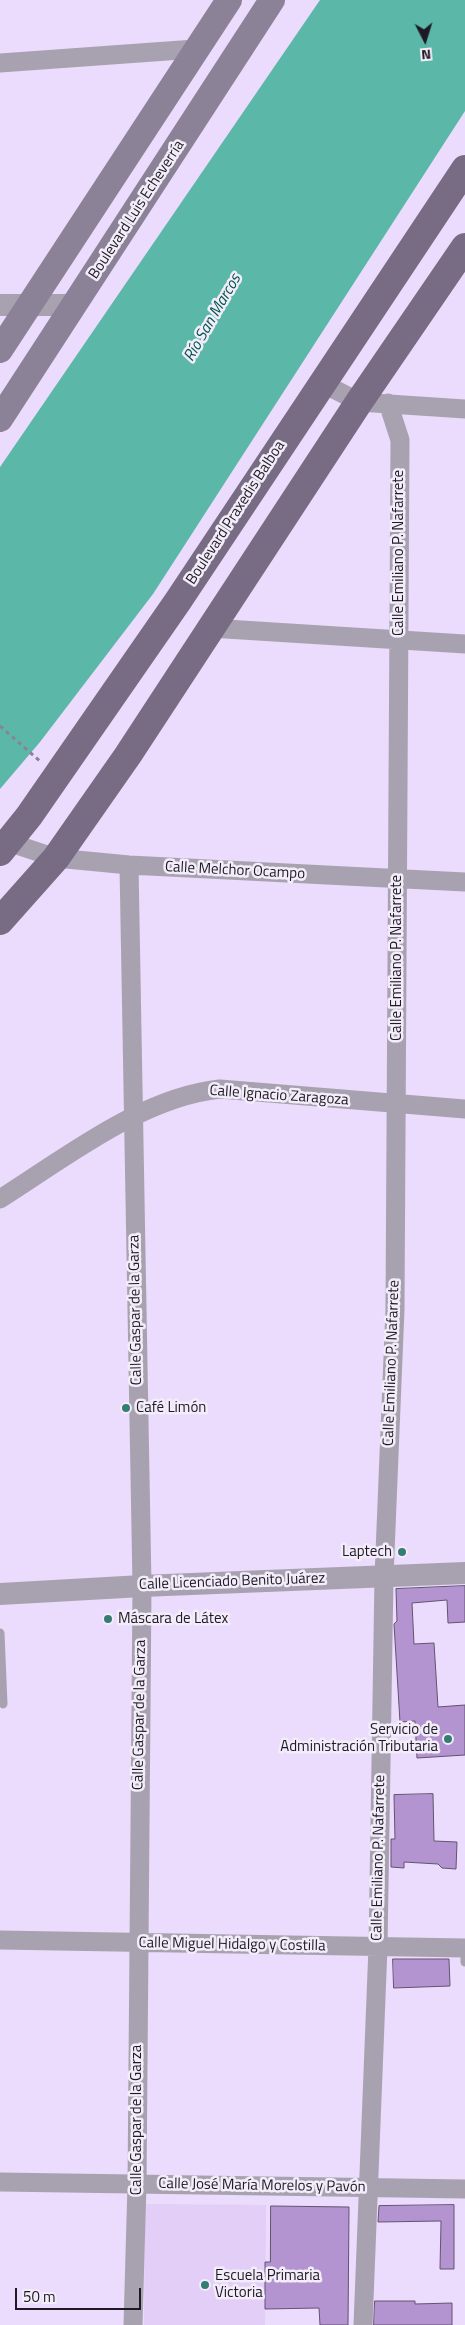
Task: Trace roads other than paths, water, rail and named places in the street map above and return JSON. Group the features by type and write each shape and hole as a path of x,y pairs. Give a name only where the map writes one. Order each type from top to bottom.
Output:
{"main road":[{"path":"0,350 32,304 229,0"},
{"name":"Boulevard Luis Echeverría","path":"0,419 272,0"},
{"name":"Boulevard Praxedis Balboa","path":"4,847 29,816 178,601 465,169"},
{"path":"0,921 56,858 128,755 359,402 465,247"},
{"path":"178,601 215,623"}],"street":[{"path":"0,63 195,50"},
{"path":"0,304 75,305"},
{"path":"322,383 359,402 465,409"},
{"name":"Calle Emiliano P. Nafarrete","path":"363,2325 378,1947 384,1577 395,1309 400,440 388,403"},
{"path":"215,623 399,641 465,644"},
{"name":"Calle Melchor Ocampo","path":"4,847 56,858 128,865 465,882"},
{"name":"Calle Gaspar de la Garza","path":"128,865 142,1586 137,2184 133,2325"},
{"name":"Calle Ignacio Zaragoza","path":"0,1198 133,1116 202,1091 220,1089 465,1109"},
{"name":"Calle Licenciado Benito Juárez","path":"0,1594 142,1586 465,1573"},
{"name":"Calle Miguel Hidalgo y Costilla","path":"0,1940 138,1944 465,1948"},
{"name":"Calle José María Morelos y Pavón","path":"0,2182 465,2189"}],"lane":[{"path":"0,1633 3,1704"},
{"path":"465,1948 465,1962"}],"water":[{"name":"Río San Marcos","path":"320,0 465,0 465,111 153,594 40,742 0,789 0,467"}],"place":[{"name":"Café Limón","path":"126,1408"},
{"name":"Laptech","path":"402,1552"},
{"name":"Máscara de Látex","path":"108,1619"},
{"name":"Servicio de Administración Tributaria","path":"448,1739"},
{"name":"Escuela Primaria Victoria","path":"205,2285"}]}
